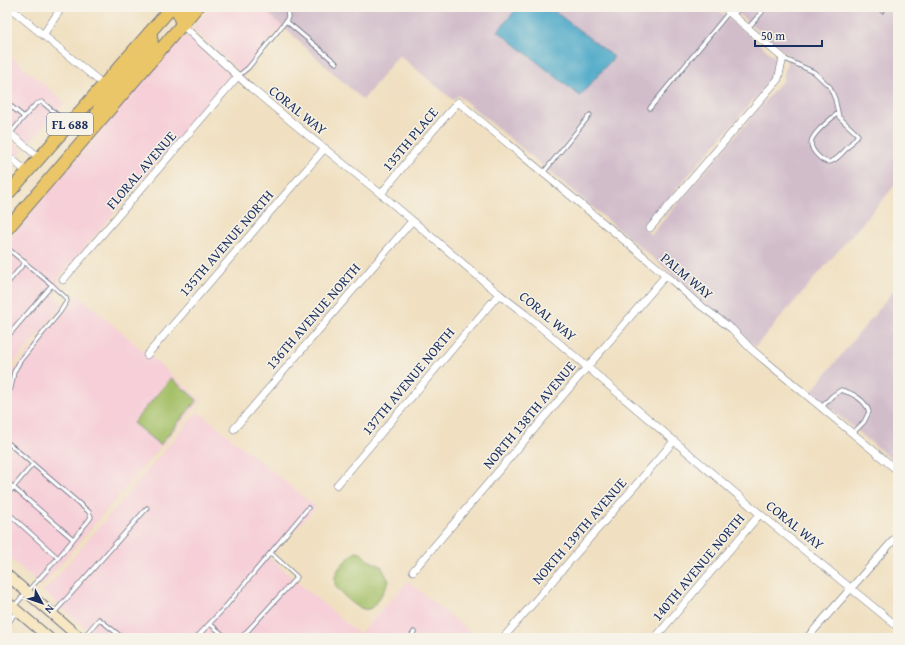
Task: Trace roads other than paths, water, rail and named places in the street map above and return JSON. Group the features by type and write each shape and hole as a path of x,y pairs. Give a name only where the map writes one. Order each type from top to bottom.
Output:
{"main road":[{"name":"FL 688","path":"8,194 172,7"},
{"path":"182,25 179,15 184,7"},
{"name":"FL 688","path":"7,229 197,7"},
{"path":"89,133 100,106 152,44 152,36 149,33"},
{"path":"7,575 81,638"},
{"path":"12,606 49,638"}],"street":[{"path":"9,7 104,85"},
{"path":"43,34 62,7"},
{"path":"650,228 778,79 783,58 722,7"},
{"name":"CORAL WAY","path":"182,25 238,76 305,133 381,194 587,366 760,514 898,627"},
{"name":"FLORAL AVENUE","path":"63,280 238,76"},
{"name":"PALM WAY","path":"458,102 666,275 696,302 732,329 751,349 898,471"},
{"name":"135TH PLACE","path":"381,194 458,102"},
{"path":"9,132 40,158"},
{"name":"135TH AVENUE NORTH","path":"147,355 325,148"},
{"path":"7,155 27,172"},
{"name":"136TH AVENUE NORTH","path":"234,429 412,221"},
{"name":"NORTH 138TH AVENUE","path":"413,571 666,275"},
{"name":"137TH AVENUE NORTH","path":"337,485 499,294"},
{"name":"NORTH 139TH AVENUE","path":"503,638 674,441"},
{"name":"140TH AVENUE NORTH","path":"655,638 760,514"},
{"path":"807,638 898,534"}],"lane":[{"path":"238,76 248,68 286,21 288,17 287,8 285,7"},
{"path":"650,108 731,14 740,7"},
{"path":"748,28 762,12 758,7"},
{"path":"882,12 885,7"},
{"path":"286,21 336,63"},
{"path":"783,58 814,72 830,87 835,99 839,117 858,135 832,162 826,162 813,150 811,142 814,135 838,113"},
{"path":"9,132 36,104 42,102 69,125"},
{"path":"7,103 24,117"},
{"path":"543,173 590,115"},
{"path":"7,248 52,285 66,298 67,301 60,312 20,361 14,372 11,388 7,393"},
{"path":"7,284 25,262"},
{"path":"7,337 52,285"},
{"path":"822,407 832,396 841,390 851,393 868,406 869,412 864,422 853,433"},
{"path":"7,442 89,512 91,517 58,558 12,606 7,626"},
{"path":"7,495 33,464"},
{"path":"7,482 73,539"},
{"path":"52,614 147,508"},
{"path":"196,638 226,606 308,508"},
{"path":"7,512 58,558"},
{"path":"242,638 297,577 271,553"},
{"path":"81,638 99,619 123,638"},
{"path":"210,624 227,638"},
{"path":"410,638 414,632"}],"water":[{"path":"518,7 549,7 614,57 580,96 498,31"}]}
